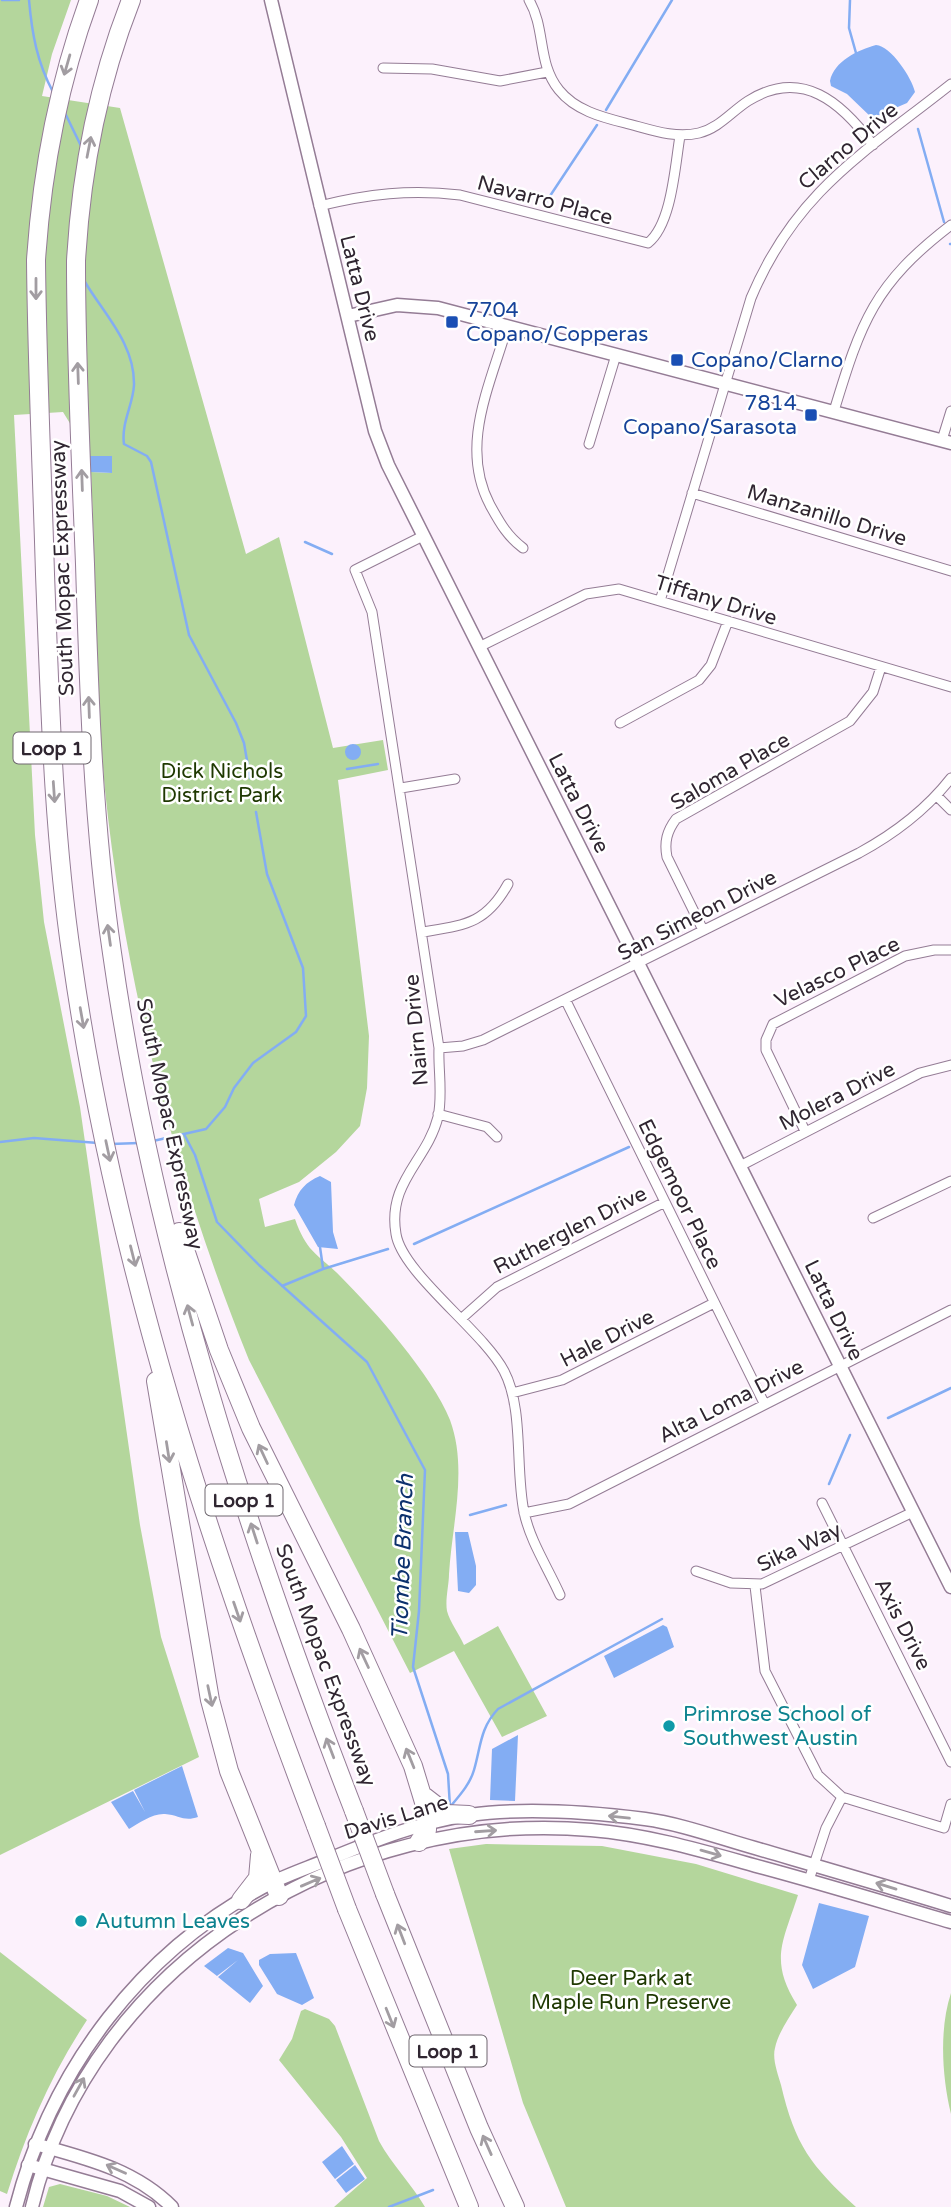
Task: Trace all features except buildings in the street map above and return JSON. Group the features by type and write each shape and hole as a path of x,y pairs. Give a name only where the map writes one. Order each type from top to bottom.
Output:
{"highway":[{"name":"South Mopac Expressway","path":"89,0 57,104 42,193 36,260 54,799 72,962 100,1112 153,1336 226,1577 346,1909 469,2207"},
{"name":"South Mopac Expressway","path":"131,0 109,61 95,113 78,211 76,310 94,796 112,957 152,1164 160,1184 206,1375 257,1541 385,1894 514,2207"},
{"path":"160,1184 251,1428 388,1708 425,1797 428,1825 419,1842"},
{"path":"153,1336 152,1359 210,1700 229,1771 276,1889"},
{"path":"425,1797 442,1812 469,1815"},
{"path":"241,1900 258,1878 260,1852"}],"street":[{"name":"Latta Drive","path":"271,0 319,206 376,431 388,465 951,1587"},
{"path":"529,0 538,20 547,72 560,91 577,106 618,121 680,136 713,127 761,94 793,88 813,92 839,105 873,145"},
{"path":"383,68 432,69 500,81 547,72"},
{"name":"Clarno Drive","path":"660,601 751,298 778,242 825,184 951,84"},
{"name":"Navarro Place","path":"319,206 367,194 430,191 460,195 648,243 661,229 674,179 680,136"},
{"path":"834,411 855,344 871,307 899,268 951,225"},
{"path":"348,316 397,304 418,305 946,442 951,411"},
{"path":"507,327 478,423 475,452 485,496 504,532 523,548"},
{"path":"589,444 616,355"},
{"name":"Manzanillo Drive","path":"692,494 951,571"},
{"name":"Nairn Drive","path":"422,536 355,570 370,603 401,788 439,1048 438,1114 400,1187 394,1209 396,1235 407,1258 499,1362 512,1393 524,1513 531,1536 560,1595"},
{"name":"Tiffany Drive","path":"479,647 586,594 619,589 951,687"},
{"path":"620,723 699,680 711,665 728,621"},
{"name":"Saloma Place","path":"703,930 667,857 665,847 670,827 676,819 850,720 873,692 881,667"},
{"name":"San Simeon Drive","path":"439,1048 483,1040 878,843 937,796 951,778"},
{"path":"401,788 455,779"},
{"path":"937,796 951,810"},
{"path":"423,932 473,922 496,906 508,884"},
{"name":"Velasco Place","path":"805,1131 766,1050 766,1040 773,1024 905,956 933,950 951,950"},
{"name":"Edgemoor Place","path":"566,1000 764,1403"},
{"name":"Molera Drive","path":"741,1165 920,1073 951,1065"},
{"path":"438,1114 487,1127 497,1137"},
{"path":"873,1218 951,1181"},
{"name":"Rutherglen Drive","path":"461,1320 505,1282 665,1202"},
{"name":"Hale Drive","path":"512,1393 562,1380 714,1303"},
{"name":"Alta Loma Drive","path":"524,1513 569,1504 951,1310"},
{"name":"Axis Drive","path":"822,1503 951,1762"},
{"name":"Sika Way","path":"696,1571 721,1581 755,1586 912,1512"},
{"path":"755,1586 762,1661 769,1682 813,1768 842,1797 944,1828 951,1804"},
{"path":"809,1881 826,1828 842,1797"},
{"name":"Davis Lane","path":"32,2207 50,2148 89,2070 126,2019 197,1949 276,1889 350,1850 469,1815 560,1813 648,1820 951,1906"},
{"path":"645,1836 648,1820"},
{"name":"Davis Lane","path":"16,2207 35,2144 77,2060 116,2007 165,1956 241,1900 419,1842 465,1832 519,1828 588,1830 645,1836 951,1922"},
{"path":"126,2019 140,1994 169,1965 165,1956"},
{"path":"35,2144 120,2171 153,2191 172,2207"},
{"path":"28,2165 120,2191 149,2207"}],"green space":[{"name":"Dick Nichols District Park","path":"0,0 71,0 52,54 42,96 120,108 246,554 279,537 333,748 383,740 388,770 338,780 369,1036 367,1088 360,1126 336,1152 299,1182 259,1199 265,1227 295,1219 308,1246 354,1290 385,1325 417,1364 442,1402 450,1420 458,1458 447,1597 448,1615 464,1645 498,1626 547,1716 502,1737 454,1651 410,1673 249,1360 199,1222 157,1080 140,1008 114,863 99,711 91,472 112,473 111,456 90,456 63,412 14,415 35,835 44,922 80,1107 140,1525 161,1637 199,1757 0,1855"},
{"name":"Deer Park at Maple Run Preserve","path":"486,1844 602,1846 696,1864 798,1895 781,1951 783,1975 797,2005 776,2042 775,2062 786,2106 799,2139 816,2166 856,2207 566,2207 523,2103 449,1849"},
{"path":"0,1952 87,2020 41,2104 22,2148 7,2194 0,2191"},
{"path":"951,1993 951,2114 943,2037"},
{"path":"305,2009 329,2019 335,2026 379,2141 425,2207 334,2207 367,2178 341,2137 279,2060 292,2039 301,2011"},
{"path":"60,2184 107,2196 130,2207 43,2207 49,2187"}],"water":[{"path":"876,45 888,51 900,64 915,92 907,103 872,118 847,94 831,86 830,81 842,62 855,53"},
{"path":"90,456 112,456 112,473 91,472"},
{"path":"350,744 356,744 361,752 359,758 350,760 345,755 345,749"},
{"path":"320,1176 331,1182 333,1232 338,1249 318,1247 294,1205 303,1187"},
{"path":"455,1532 468,1532 476,1566 476,1585 469,1593 458,1591"},
{"path":"663,1625 667,1627 674,1647 614,1678 604,1656"},
{"path":"518,1735 515,1801 490,1800 492,1749"},
{"path":"182,1766 198,1817 185,1819 160,1814 129,1829 111,1802 133,1791 145,1812 134,1790"},
{"path":"819,1903 869,1916 855,1967 813,1989 802,1965"},
{"path":"228,1948 243,1953 263,1986 250,2003 218,1977 238,1960 217,1976 204,1966"},
{"path":"296,1953 314,1998 302,2005 277,1994 259,1965 259,1960 270,1954"},
{"path":"342,2146 354,2164 335,2179 322,2162"},
{"path":"355,2165 365,2179 346,2193 336,2180"}],"waterway":[{"path":"2,0 19,0"},
{"path":"29,0 36,47 53,92"},
{"path":"606,110 672,0"},
{"path":"850,0 849,28 856,53"},
{"path":"65,113 82,148"},
{"path":"544,205 597,125"},
{"path":"918,129 944,222"},
{"path":"85,282 117,330 129,356 134,385 124,429 124,444 147,456 151,462 189,635 236,723 244,743 250,778"},
{"path":"305,542 332,554"},
{"path":"347,769 378,764"},
{"path":"153,1141 206,1129 225,1107 234,1088 253,1063 296,1032 306,1016 303,968 267,874 256,812"},
{"name":"Tiombe Branch","path":"185,1136 195,1155 217,1222 259,1265 367,1362 425,1470 419,1611 413,1667 448,1774 450,1807"},
{"path":"0,1142 34,1138 98,1143"},
{"path":"111,1144 139,1143"},
{"path":"414,1244 629,1147"},
{"path":"320,1247 323,1268"},
{"path":"282,1286 323,1269 388,1249"},
{"path":"888,1418 951,1388"},
{"path":"829,1484 850,1435"},
{"path":"470,1515 506,1505"},
{"path":"450,1807 470,1780 484,1730 498,1709 662,1619"},
{"name":"Tiombe Branch","path":"389,2207 433,2190"}],"place":[{"name":"7704 Copano/Copperas","path":"452,322"},
{"name":"Copano/Clarno","path":"677,360"},
{"name":"7814 Copano/Sarasota","path":"811,415"},
{"name":"Primrose School of Southwest Austin","path":"669,1726"},
{"name":"Autumn Leaves","path":"81,1921"}]}
